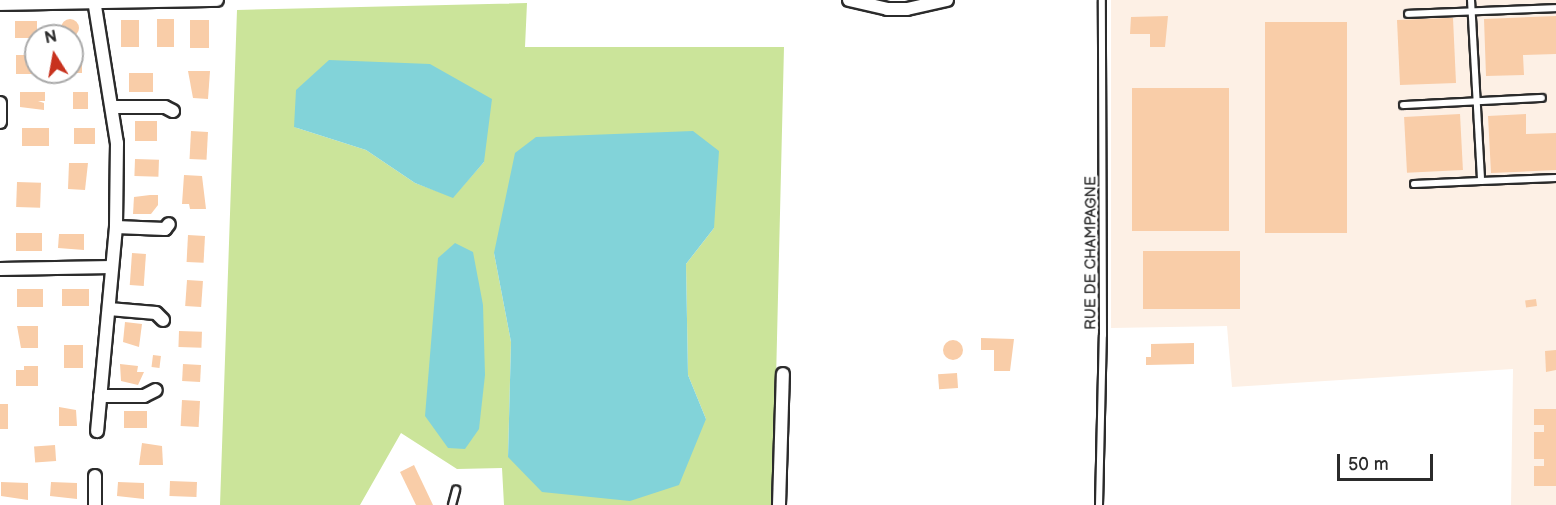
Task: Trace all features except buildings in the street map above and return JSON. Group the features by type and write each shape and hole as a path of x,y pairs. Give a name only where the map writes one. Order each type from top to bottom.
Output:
{"street":[{"path":"0,4 218,0"},
{"path":"849,0 897,9 947,0"},
{"path":"94,1 117,143 116,226 97,431"},
{"path":"0,103 0,122"},
{"path":"113,108 165,107 173,111"},
{"path":"116,226 165,229 169,224"},
{"path":"0,270 112,267"},
{"path":"109,309 156,313 163,320"},
{"path":"779,505 783,374"},
{"path":"100,396 144,396 156,390"},
{"path":"94,505 95,476"}],"lane":[{"name":"RUE DE CHAMPAGNE","path":"1099,505 1102,0"},
{"path":"1471,0 1481,181"},
{"path":"1408,14 1556,8"},
{"path":"1403,105 1542,98"},
{"path":"1413,184 1556,178"},
{"path":"452,505 456,490"}],"shaded area":[{"path":"1111,0 1556,0 1556,505 1511,505 1513,369 1232,387 1227,326 1111,328"}],"green space":[{"path":"527,3 525,47 784,47 773,505 504,505 502,468 457,469 401,433 360,505 220,505 237,10","holes":["294,127 484,162 453,197 415,183 366,150","714,228 686,264 688,375 706,419 508,457 511,342 494,253"]}],"water":[{"path":"329,60 430,64 492,99 484,162 453,198 415,183 366,150 294,127 296,90"},
{"path":"693,131 719,151 714,228 686,264 688,375 706,419 679,485 630,501 542,492 508,457 511,342 494,253 515,153 536,137"},
{"path":"455,243 473,252 483,305 485,375 479,429 465,449 448,448 425,416 438,258"}]}
